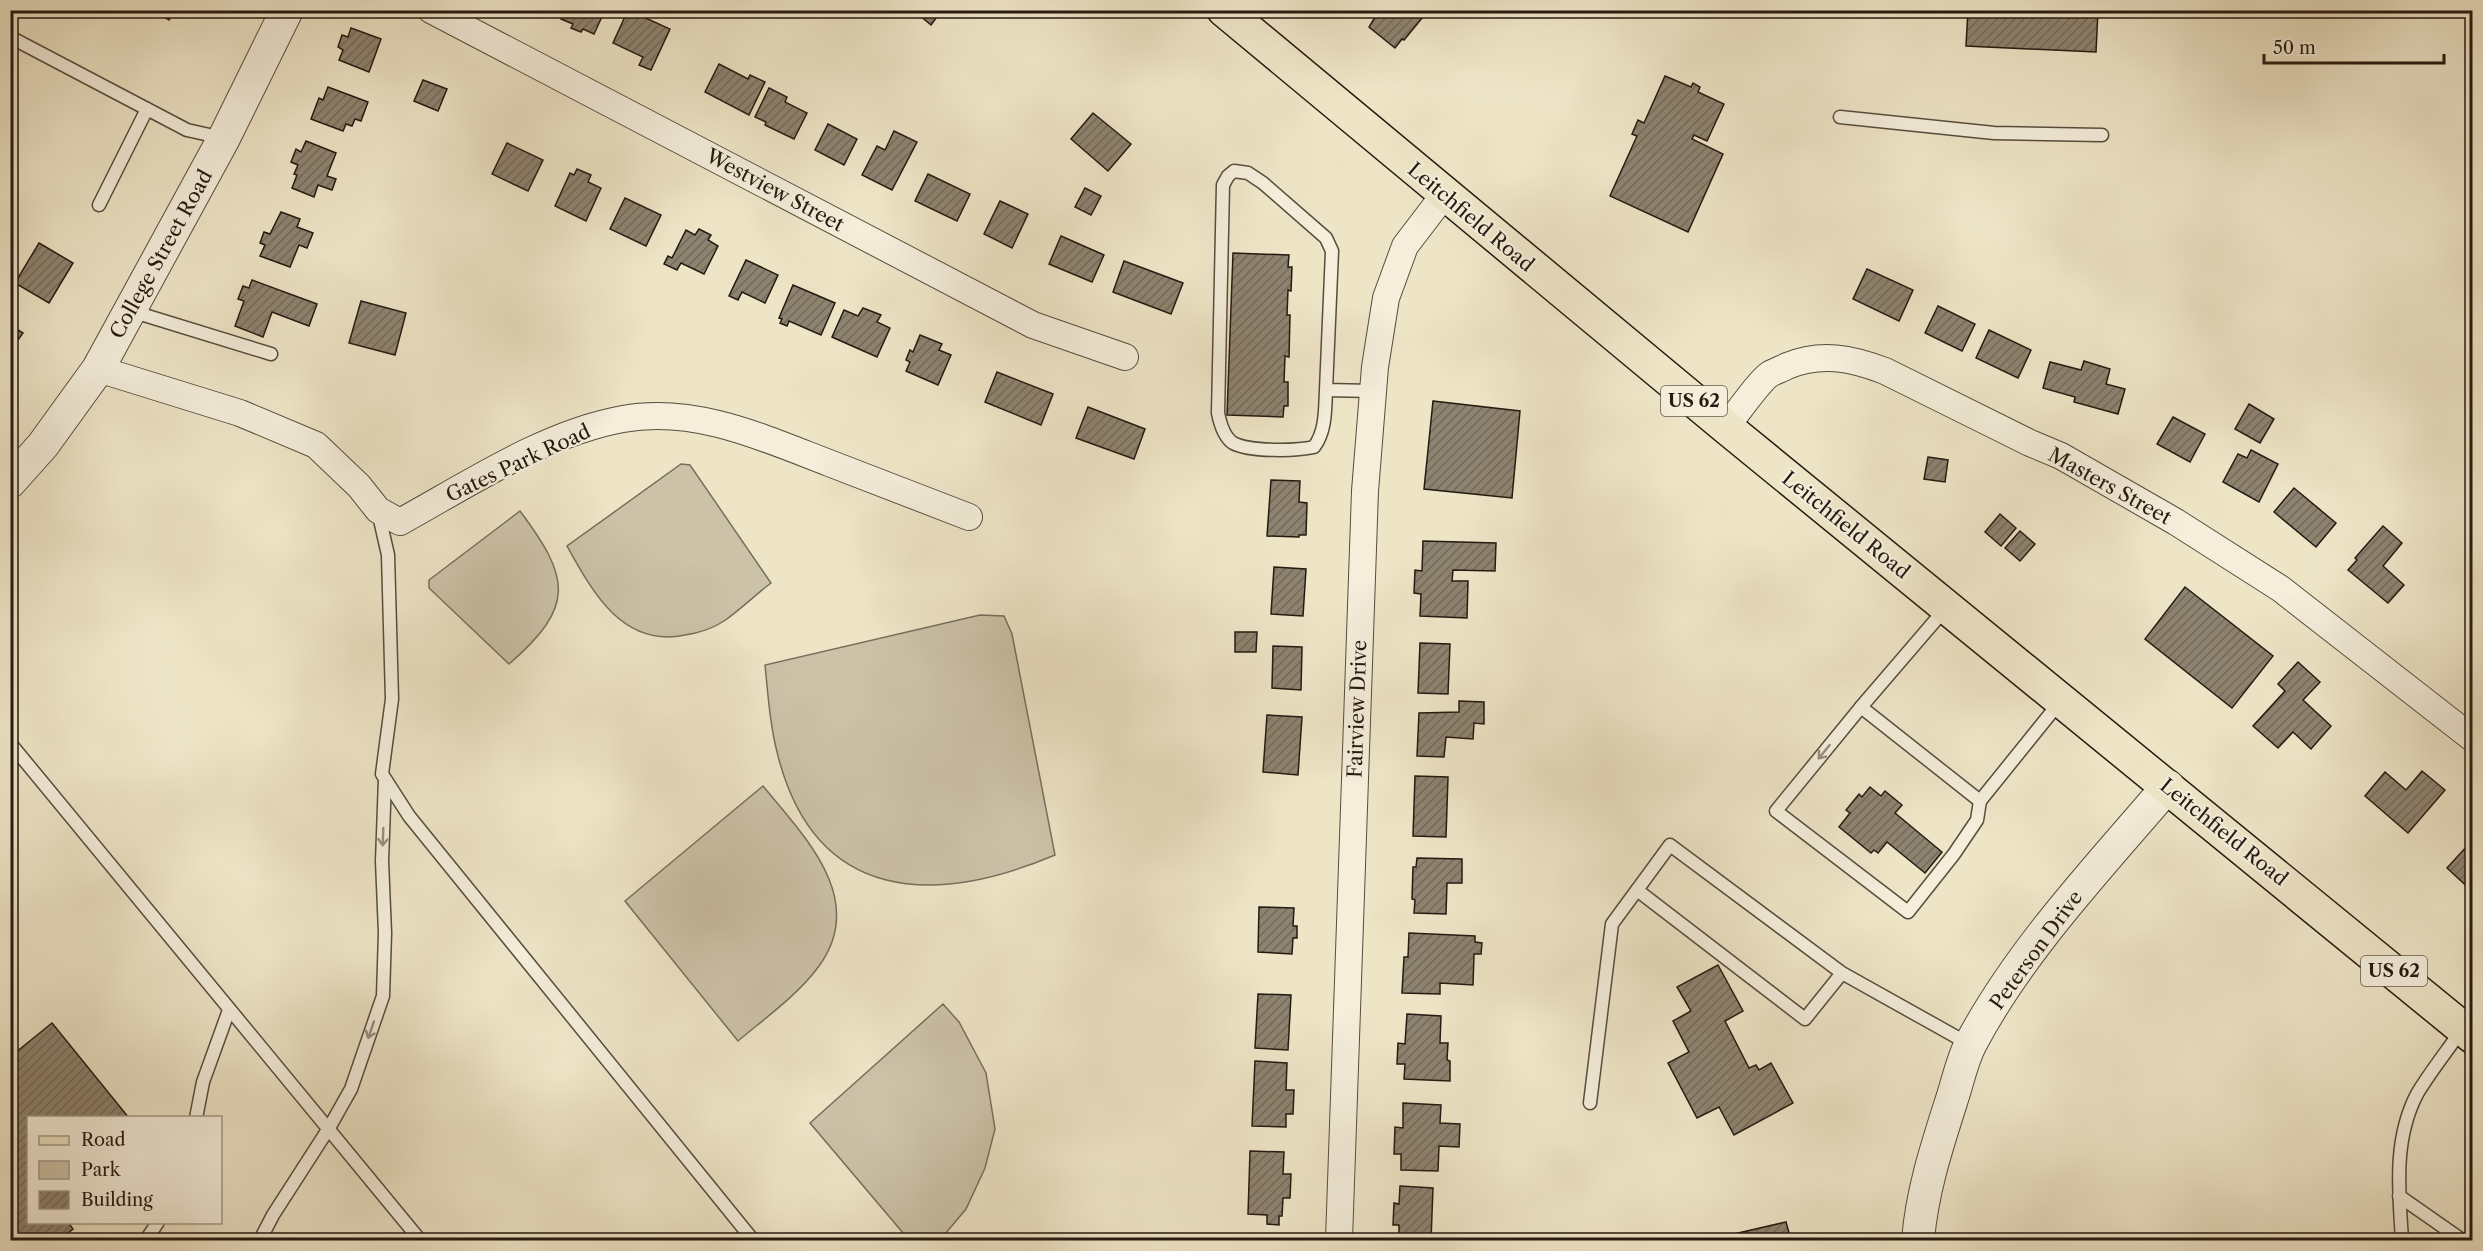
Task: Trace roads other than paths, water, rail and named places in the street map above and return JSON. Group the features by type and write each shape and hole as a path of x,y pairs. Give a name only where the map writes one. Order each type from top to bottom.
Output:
{"main road":[{"name":"Leitchfield Road","path":"1224,10 1726,427 2468,1032"}],"street":[{"name":"College Street Road","path":"10,482 43,445 98,369 224,138 286,10"},
{"name":"Westview Street","path":"431,10 1033,325 1125,357"},
{"name":"Fairview Drive","path":"1339,1240 1365,491 1373,391 1386,298 1395,271 1405,246 1444,195"},
{"name":"Masters Street","path":"1726,427 1769,374 1795,363 1815,358 1837,357 1860,361 1885,371 2061,456 2176,522 2281,589 2472,738"},
{"path":"98,369 240,413 316,445 359,486 378,510"},
{"name":"Gates Park Road","path":"378,510 400,522 506,464 563,436 624,418 655,416 687,418 750,433 969,517"},
{"name":"Peterson Drive","path":"1918,1240 1930,1166 1970,1045 2010,978 2088,880 2168,786"}],"lane":[{"path":"10,37 187,130 224,138"},
{"path":"99,205 147,109"},
{"path":"1840,117 1994,133 2102,135"},
{"path":"1234,171 1248,173 1263,183 1326,238 1332,251 1326,390 1321,439 1314,447 1262,449 1241,445 1233,442 1221,426 1218,413 1223,185 1234,171"},
{"path":"130,311 271,354"},
{"path":"1326,390 1373,391"},
{"path":"378,510 388,555 392,687 381,774 416,825 753,1240"},
{"path":"1946,607 1861,706 1776,811 1908,912 1954,854 1977,820 1980,801 2062,699"},
{"path":"1861,706 1980,801"},
{"path":"12,750 118,872 420,1240"},
{"path":"260,1240 351,1089 383,996 385,933 382,861 385,778"},
{"path":"1590,1103 1612,924 1670,845 1842,973 1970,1045"},
{"path":"1637,890 1805,1019 1842,973"},
{"path":"196,1116 203,1083 229,1010"},
{"path":"2402,1240 2399,1196 2402,1136 2417,1095 2468,1032"},
{"path":"2399,1196 2462,1240"},
{"path":"146,1240 157,1224"}]}
